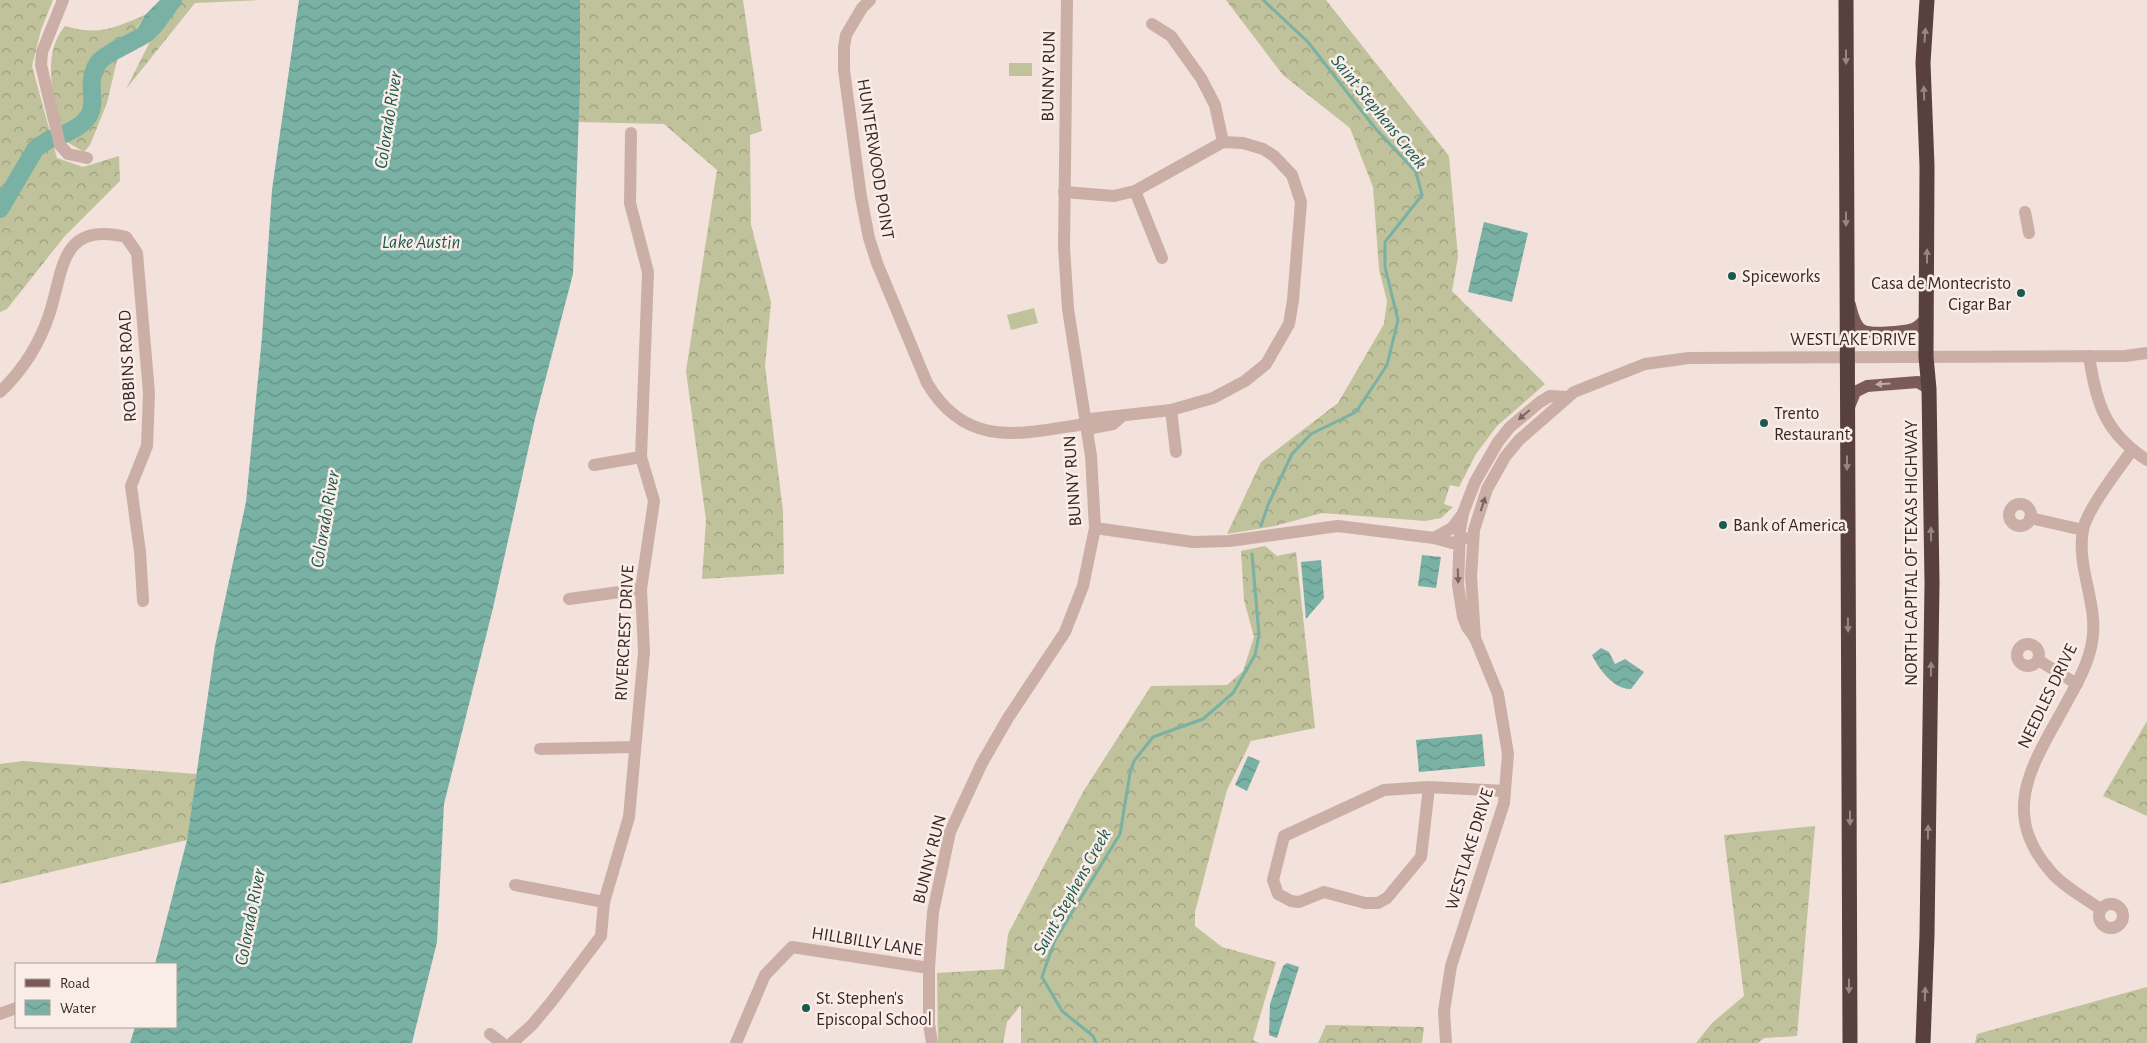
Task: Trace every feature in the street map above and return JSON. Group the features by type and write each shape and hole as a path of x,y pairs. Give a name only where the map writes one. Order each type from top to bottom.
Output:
{"highway":[{"path":"1846,0 1850,1043"},
{"name":"NORTH CAPITAL OF TEXAS HIGHWAY","path":"1923,1043 1927,935 1932,582 1929,389 1926,357 1928,316 1927,166 1922,63 1927,0"}],"main road":[{"path":"1846,288 1852,315 1862,330 1877,333 1912,330 1921,325 1928,316"},
{"path":"1847,412 1855,392 1861,387 1918,382 1929,389"}],"street":[{"path":"63,0 42,52 41,65 60,145 68,154 87,158"},
{"name":"HUNTERWOOD POINT","path":"870,0 862,8 846,36 844,48 844,70 861,197 869,238 877,263 927,383 946,408 975,427 992,433 1008,433 1085,424 1090,419 1112,415 1121,417 1171,410 1213,398 1245,381 1266,364 1289,324 1293,300 1301,202 1298,189 1282,162 1263,149 1243,143 1223,142"},
{"name":"BUNNY RUN","path":"932,1043 929,1024 929,968 933,912 950,832 982,763 1013,710 1065,632 1083,586 1095,528 1091,456 1068,310 1064,192 1067,0"},
{"path":"1064,192 1114,196 1135,191 1223,142 1215,105 1201,78 1171,36 1152,24"},
{"name":"RIVERCREST DRIVE","path":"512,1043 532,1025 552,1002 601,936 604,902 629,818 644,652 640,589 654,500 641,457 648,272 630,203 631,133"},
{"path":"1135,191 1162,258"},
{"path":"2025,212 2030,232"},
{"name":"ROBBINS ROAD","path":"0,392 18,375 35,346 49,315 63,260 69,249 86,238 108,233 126,237 137,253 149,393 147,446 131,486 140,552 143,601"},
{"name":"WESTLAKE DRIVE","path":"1446,1043 1444,1011 1451,966 1492,840 1505,791 1508,754 1505,725 1498,694 1475,638 1467,627 1461,607 1458,585 1459,541 1463,513 1482,468 1510,427 1550,396 1566,397 1645,364 1689,358 2125,356 2147,353"},
{"path":"2089,356 2096,399 2107,420 2132,450 2147,460"},
{"name":"WESTLAKE DRIVE","path":"1475,638 1471,576 1474,530 1487,488 1505,457 1519,440 1558,408 1566,397"},
{"path":"1171,410 1176,452"},
{"name":"NEEDLES DRIVE","path":"2100,909 2052,874 2030,841 2023,808 2026,781 2077,684 2092,645 2095,625 2085,568 2083,530 2099,497 2132,450"},
{"path":"594,465 641,457"},
{"path":"1434,538 1452,528 1463,513"},
{"path":"2030,518 2083,530"},
{"path":"1095,528 1193,542 1229,541 1338,526 1434,538 1442,542 1459,541 1474,530"},
{"path":"569,600 640,589"},
{"path":"2038,660 2077,684"},
{"path":"540,749 634,747"},
{"path":"1429,787 1421,857 1387,898 1378,903 1365,903 1324,892 1299,902 1291,901 1278,894 1273,880 1284,836 1384,790 1429,787 1505,791"},
{"path":"515,885 604,902"},
{"name":"HILLBILLY LANE","path":"736,1043 765,974 792,947 929,968"},
{"path":"0,1014 15,1008"},
{"path":"490,1034 502,1043"}],"green space":[{"path":"0,0 53,0 41,30 32,66 57,158 83,167 119,156 120,181 64,237 7,309 0,312"},
{"path":"180,0 260,0 195,3 126,89 155,32"},
{"path":"580,0 743,0 762,131 750,135 751,225 771,302 765,366 783,511 784,574 702,579 706,520 686,371 717,170 664,124 579,122"},
{"path":"1226,0 1326,0 1449,156 1458,257 1452,291 1545,384 1497,426 1476,454 1459,487 1450,485 1444,504 1453,507 1441,518 1425,521 1322,513 1275,526 1227,534 1261,462 1338,403 1384,324 1387,301 1379,269 1373,187 1350,128 1283,75"},
{"path":"145,15 117,60 107,103 90,145 84,152 62,139 51,80 53,52 57,38 65,26 87,30 106,29"},
{"path":"1009,63 1032,63 1032,76 1009,76"},
{"path":"1034,308 1038,323 1011,330 1007,315"},
{"path":"1265,546 1277,556 1296,552 1315,728 1251,741 1227,790 1195,912 1195,926 1222,947 1276,962 1253,1040 1259,1043 1021,1043 1021,1005 1007,1022 1003,1043 938,1043 937,973 1004,969 1008,934 1083,792 1151,686 1227,685 1243,671 1254,637 1244,600 1241,551"},
{"path":"2147,721 2147,816 2103,796"},
{"path":"23,761 197,774 187,840 0,884 0,764"},
{"path":"1815,826 1797,1036 1764,1038 1758,1043 1696,1043 1712,1023 1744,996 1724,835"},
{"path":"2147,987 2147,1043 1975,1043 1977,1034"},
{"path":"1326,1025 1424,1027 1422,1043 1318,1043"}],"water":[{"path":"160,0 180,0 155,32 126,49 145,15"},
{"name":"Lake Austin","path":"299,0 580,0 580,88 573,274 535,419 493,608 444,804 437,942 412,1043 130,1043 135,1028 178,1028 178,963 155,963 187,840 215,646 246,502 262,337 272,190"},
{"path":"1484,222 1528,233 1512,302 1468,292"},
{"path":"1422,555 1441,557 1436,588 1418,586"},
{"path":"1321,560 1324,598 1306,619 1301,562"},
{"path":"1601,648 1609,652 1615,664 1625,659 1644,672 1631,689 1619,686 1613,682 1598,666 1592,655"},
{"path":"1482,734 1485,766 1419,772 1416,740"},
{"path":"1248,756 1260,761 1247,791 1235,785"},
{"path":"1287,963 1299,967 1277,1038 1269,1035 1270,1004 1283,966"}],"waterway":[{"path":"62,135 78,127 87,119 91,110 93,74 98,63 106,56 148,32 173,0"},
{"name":"Saint Stephens Creek","path":"1261,526 1268,505 1292,454 1311,434 1356,412 1387,365 1398,320 1385,267 1385,242 1422,195 1416,172 1375,128 1308,42 1263,0"},
{"path":"0,209 36,148 50,139"},
{"path":"0,188 9,193"},
{"name":"Saint Stephens Creek","path":"1096,1043 1093,1036 1062,1011 1042,977 1054,942 1120,834 1130,773 1134,761 1153,737 1203,719 1233,693 1255,655 1259,635 1252,554"}],"place":[{"name":"Spiceworks","path":"1732,276"},
{"name":"Casa de Montecristo Cigar Bar","path":"2021,293"},
{"name":"Trento Restaurant","path":"1764,423"},
{"name":"Bank of America","path":"1723,525"},
{"name":"St. Stephen's Episcopal School","path":"806,1008"}],"water label":[{"name":"Colorado River","path":"387,120"},
{"name":"Colorado River","path":"324,519"},
{"name":"Colorado River","path":"249,917"}]}
